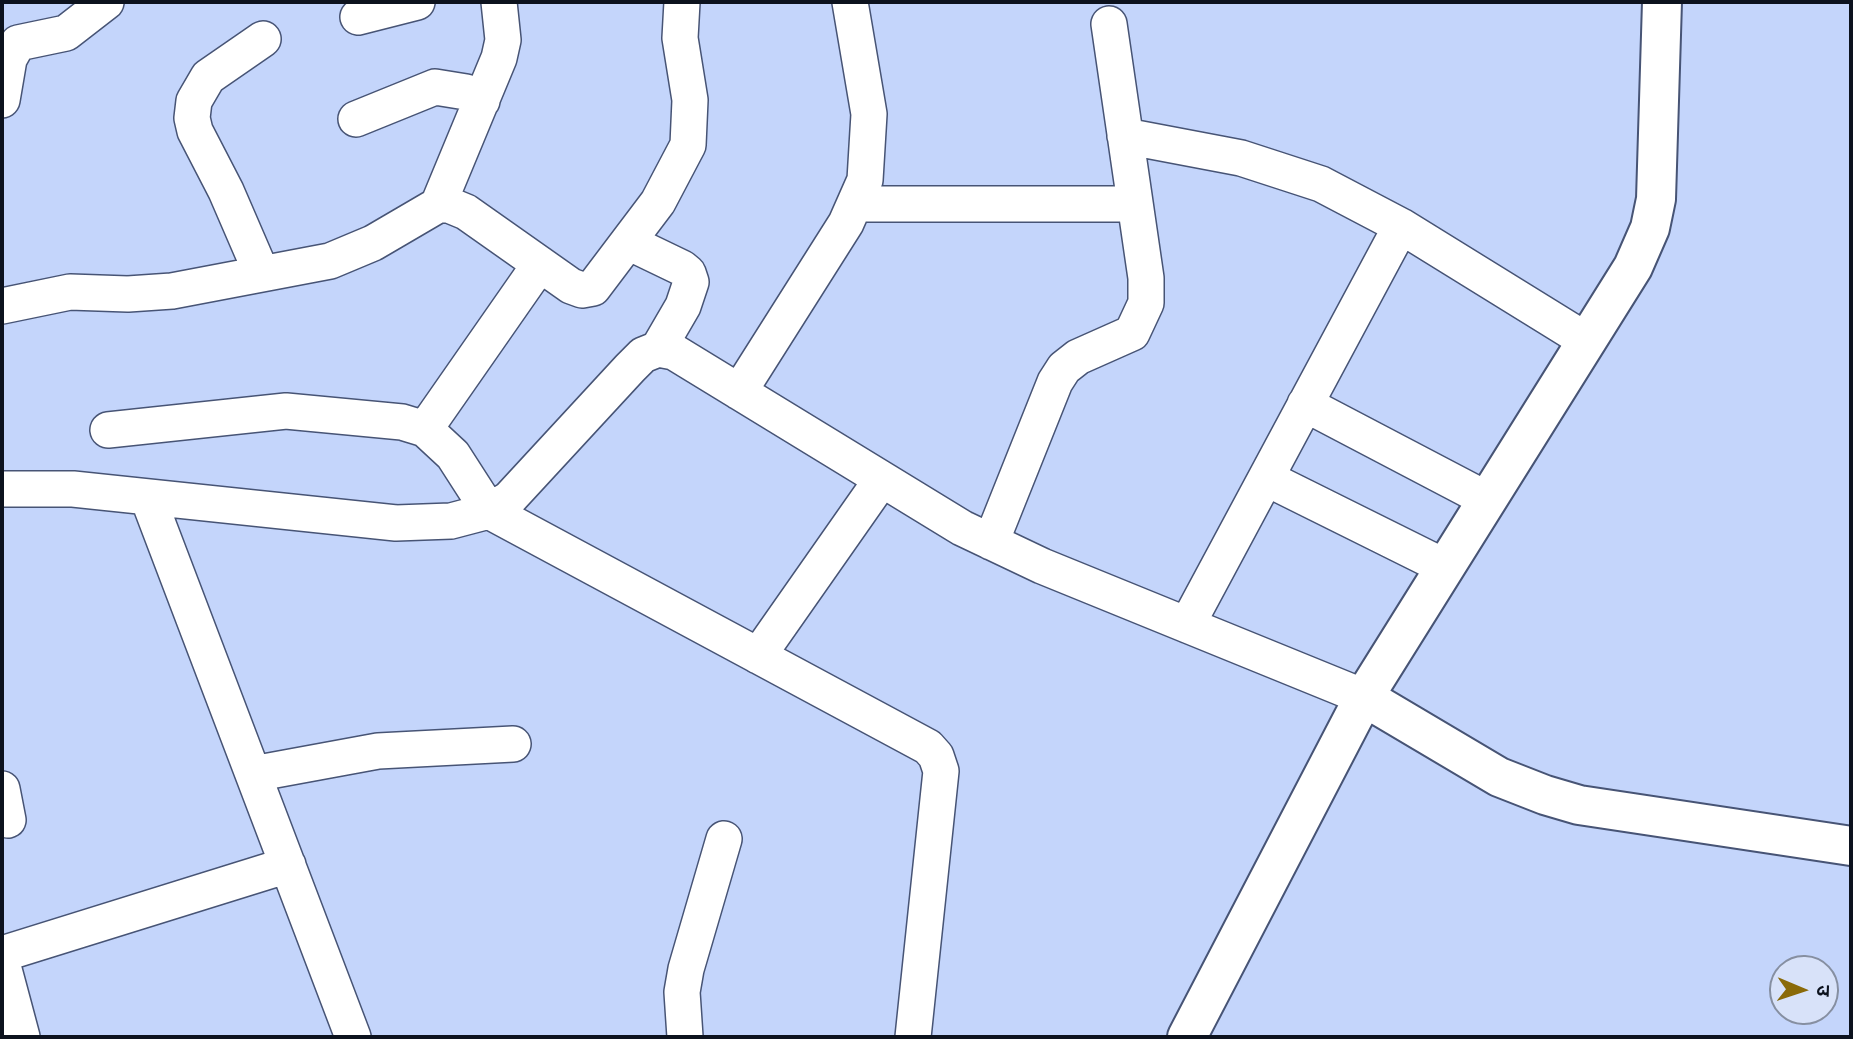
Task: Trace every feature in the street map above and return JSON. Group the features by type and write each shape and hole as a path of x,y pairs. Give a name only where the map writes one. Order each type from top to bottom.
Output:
{"street":[{"path":"2,100 9,59 18,43 65,33 106,2"},
{"path":"358,16 417,2"},
{"path":"438,205 482,101 503,40 499,2"},
{"path":"2,306 70,292 128,294 172,291 261,272 310,265 353,253 438,205 449,205 466,212 571,286 582,290 593,288 665,190 688,145 690,100 680,38 682,2"},
{"path":"739,392 857,204 869,153 869,114 850,2"},
{"path":"1187,1037 1364,697 1633,267 1650,228 1656,199 1662,2"},
{"path":"991,542 1055,382 1064,368 1078,358 1132,333 1140,321 1146,303 1146,278 1108,24"},
{"path":"261,272 226,191 195,131 192,118 194,101 208,77 263,39"},
{"path":"356,119 435,87 466,92 482,101"},
{"path":"1125,136 1241,158 1287,172 1354,200 1587,341"},
{"path":"857,204 1135,204"},
{"path":"1187,625 1401,226"},
{"path":"628,242 682,268 688,273 691,282 683,306 658,349"},
{"path":"425,429 540,264"},
{"path":"2,489 73,489 396,523 451,521 489,510 509,499 643,355 658,349 674,352 962,528 1187,625 1364,697 1499,777 1579,805 1851,846"},
{"path":"1306,404 1488,500"},
{"path":"108,430 286,411 377,419 425,429 453,455 489,510 928,747 936,756 941,771 913,1037"},
{"path":"1266,478 1446,567"},
{"path":"758,656 881,479"},
{"path":"148,498 353,1037"},
{"path":"253,775 378,751 513,744"},
{"path":"685,1037 682,992 686,969 724,839"},
{"path":"2,954 288,865"},
{"path":"2,962 22,1037"}]}
